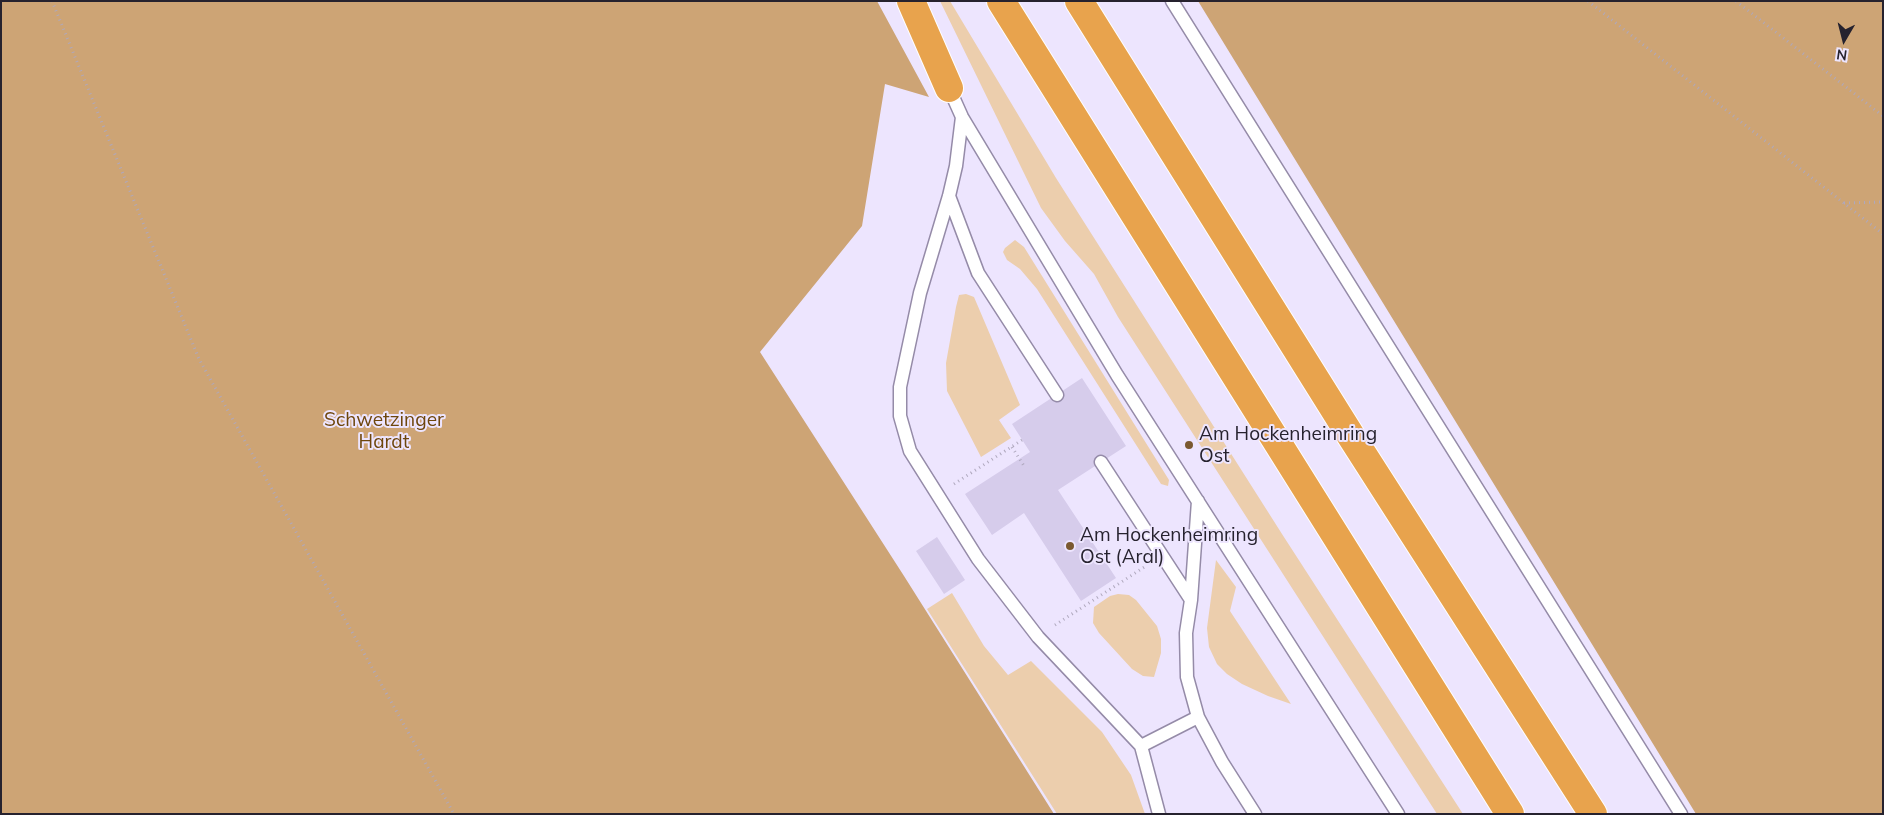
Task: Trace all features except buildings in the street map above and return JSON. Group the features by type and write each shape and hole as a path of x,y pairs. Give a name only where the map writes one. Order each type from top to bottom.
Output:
{"highway":[{"path":"911,1 949,88"},
{"path":"1001,1 1510,814"},
{"path":"1079,1 1352,436 1593,814"}],"lane":[{"path":"1172,1 1682,814"},
{"path":"949,88 962,117 1117,375 1398,814"},
{"path":"962,117 956,166 920,293 900,387 900,416 910,451 978,559 1038,636 1097,701 1142,746 1159,814"},
{"path":"949,196 978,273 1057,395"},
{"path":"1101,462 1191,600"},
{"path":"1198,501 1191,600 1186,633 1187,677 1198,717 1222,762 1255,814"},
{"path":"1142,746 1198,717"}],"path":[{"path":"52,1 199,359 454,814"},
{"path":"1588,1 1883,234"},
{"path":"1736,1 1883,116"},
{"path":"1844,203 1883,202"},
{"path":"937,495 1022,440"},
{"path":"1012,447 1024,466"},
{"path":"1038,636 1162,556"}],"shaded area":[{"path":"940,1 950,1 1056,178 1282,534 1463,814 1437,814 1118,317 1094,274 1065,241 1041,208"},
{"path":"1015,240 1024,247 1169,480 1168,486 1161,484 1037,289 1020,269 1007,260 1003,252"},
{"path":"966,294 974,297 1020,405 999,420 1011,438 981,457 947,391 946,363 956,307 959,295"},
{"path":"1216,560 1236,587 1230,611 1291,704 1242,684 1227,674 1217,664 1209,647 1207,628"},
{"path":"952,593 984,646 1008,675 1031,661 1102,732 1131,775 1145,814 1057,814 927,609"},
{"path":"1118,594 1129,595 1136,600 1157,626 1161,639 1161,653 1154,677 1143,676 1132,669 1099,633 1093,623 1094,607 1110,596"}],"green space":[{"name":"Schwetzinger Hardt","path":"1,1 877,1 929,97 885,84 862,226 760,352 1054,814 1,814"},
{"path":"1198,1 1883,1 1883,814 1696,814"}],"place":[{"name":"Am Hockenheimring Ost","path":"1189,445"},
{"name":"Am Hockenheimring Ost (Aral)","path":"1070,546"}]}
